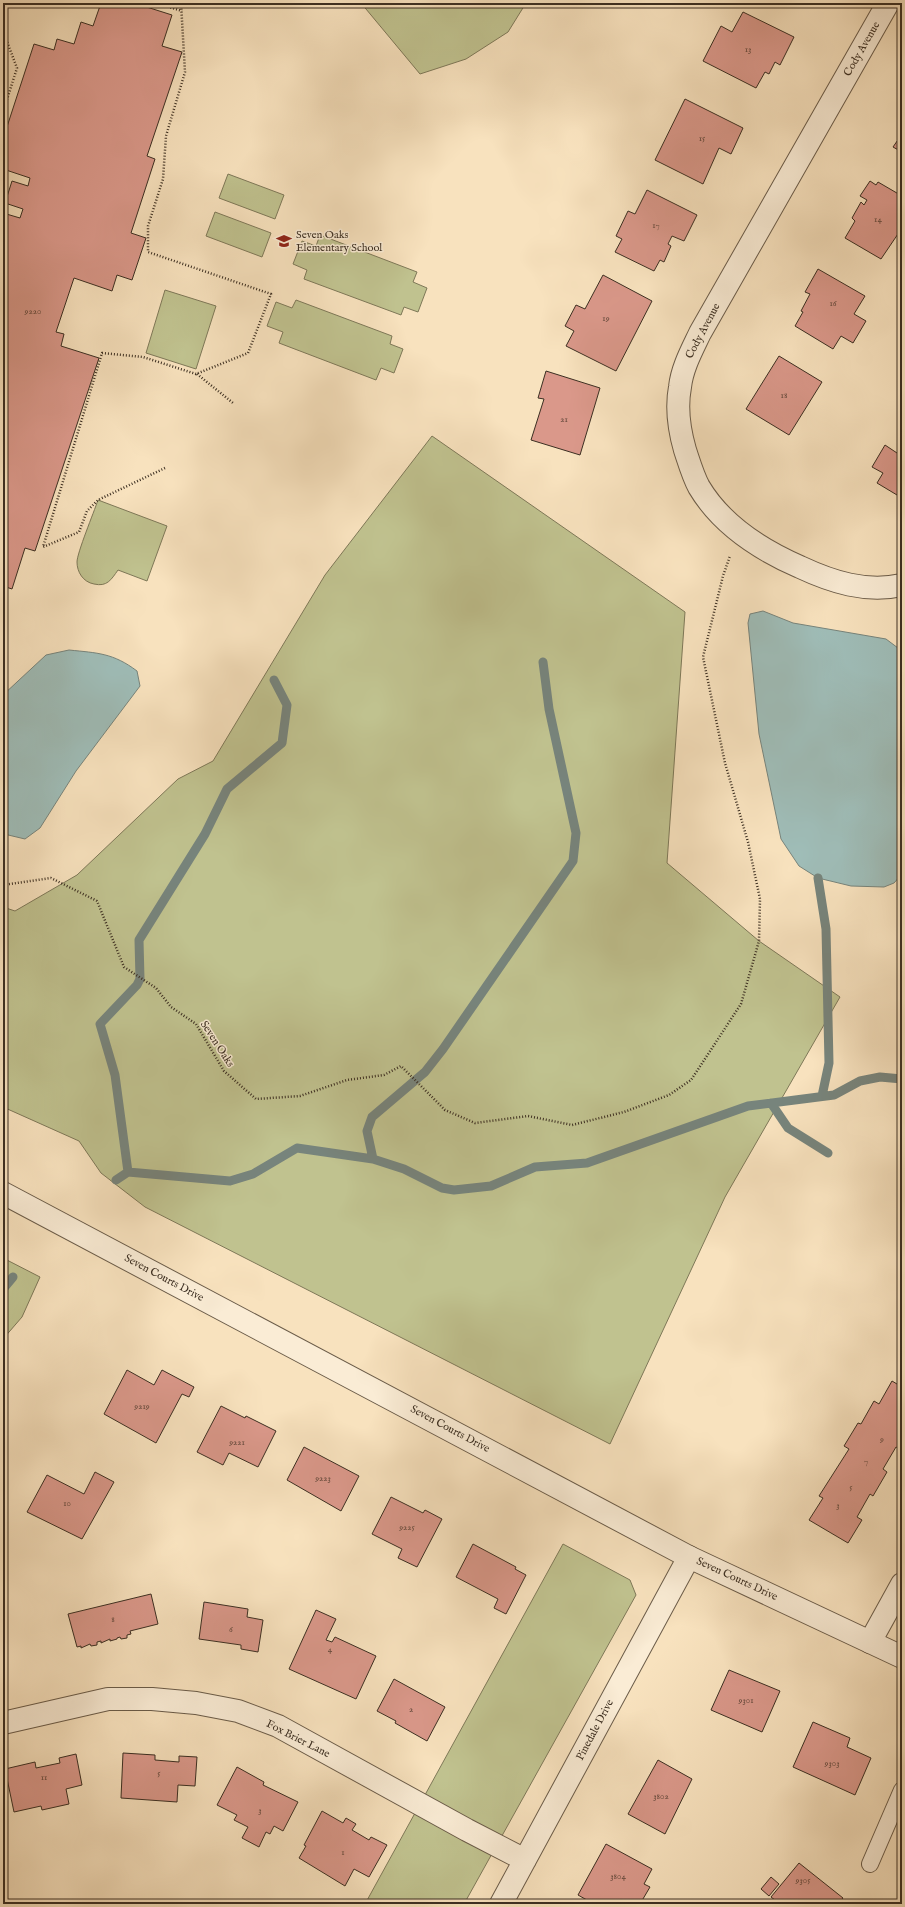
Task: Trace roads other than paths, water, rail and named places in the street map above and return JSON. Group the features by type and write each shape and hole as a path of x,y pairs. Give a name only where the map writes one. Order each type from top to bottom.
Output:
{"street":[{"name":"Cody Avenue","path":"888,3 700,333 687,360 682,380 678,409 680,432 688,460 699,486 717,510 738,531 785,560 843,584 870,588 902,585"},
{"name":"Seven Courts Drive","path":"3,1193 689,1557 902,1657"},
{"name":"Pinedale Drive","path":"501,1904 689,1557"},
{"path":"870,1642 902,1584"},
{"name":"Fox Brier Lane","path":"3,1723 108,1699 152,1699 196,1703 238,1711 278,1726 467,1830 526,1860"}],"lane":[{"path":"870,1864 902,1790"}],"water":[{"path":"763,611 793,623 886,639 902,651 902,874 894,883 884,887 851,886 818,878 799,866 781,839 759,734 748,623 750,614"},
{"path":"69,650 97,653 113,657 137,671 140,686 76,771 40,828 25,839 4,834 3,695 46,655"}],"waterway":[{"path":"373,1159 367,1131 372,1117 425,1072 443,1049 573,861 576,833 549,709 543,662"},
{"path":"128,1172 115,1075 100,1024 137,985 140,979 139,940 205,834 227,789 282,743 287,705 274,680"},
{"path":"818,878 826,929 829,1063 822,1096"},
{"path":"116,1180 128,1172 230,1181 253,1174 297,1148 373,1159 404,1169 442,1188 454,1190 491,1186 535,1167 587,1163 748,1106 834,1095 860,1081 880,1077 902,1079"},
{"path":"771,1103 788,1128 828,1153"},
{"path":"3,1289 13,1277"}],"place":[{"name":"Seven Oaks Elementary School","path":"284,241"}]}
